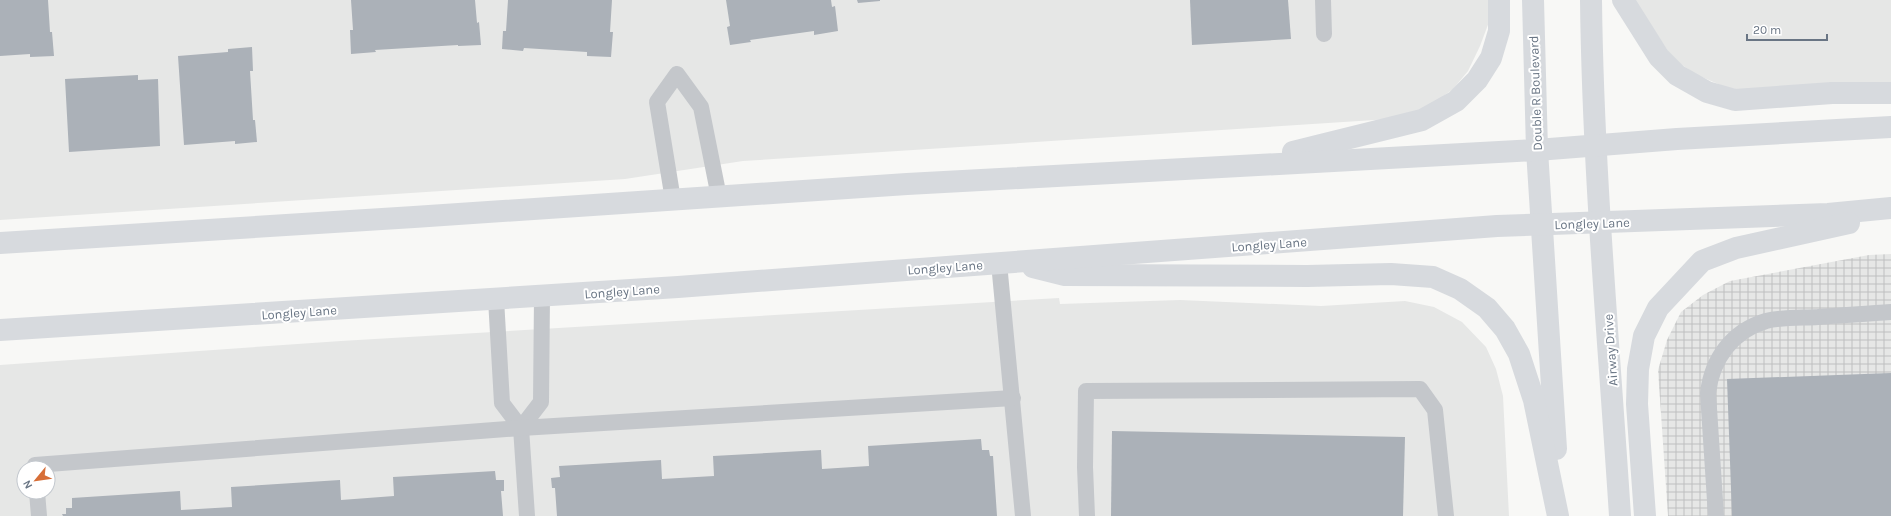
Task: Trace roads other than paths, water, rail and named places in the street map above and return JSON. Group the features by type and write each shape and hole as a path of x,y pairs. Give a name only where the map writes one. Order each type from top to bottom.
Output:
{"main road":[{"path":"1239,165 1422,120 1456,101 1477,80 1491,58 1499,31 1499,0"},
{"name":"Double R Boulevard","path":"1533,0 1537,150 1541,225"},
{"path":"1591,0 1595,145"},
{"path":"1623,0 1659,57 1677,74 1707,92 1735,100 1832,93 1891,92"},
{"path":"0,243 907,184 1537,150 1595,145 1891,127"},
{"name":"Airway Drive","path":"1595,145 1599,223 1609,340 1620,516"},
{"name":"Longley Lane","path":"0,330 542,296 1497,226 1828,214 1891,208"},
{"path":"1645,516 1637,404 1638,369 1644,336 1658,308 1702,261 1736,248 1891,213"},
{"path":"1541,225 1559,516"},
{"path":"1006,263 1065,275 1291,276 1390,274 1433,277 1460,289 1487,308 1505,328 1519,354 1534,400 1559,516"}],"lane":[{"path":"1323,0 1324,34"},
{"path":"673,200 657,102 677,74 701,107 719,197"},
{"path":"1006,263 1013,398 1023,516"},
{"path":"521,428 541,402 542,296"},
{"path":"496,299 502,403 521,428 527,516"},
{"path":"1716,516 1708,393 1714,366 1729,344 1740,334 1766,321 1891,312"},
{"path":"1087,516 1085,467 1086,391 1420,389 1436,410 1446,516"},
{"path":"56,463 521,428 1013,398"},
{"path":"37,500 38,516"}]}
